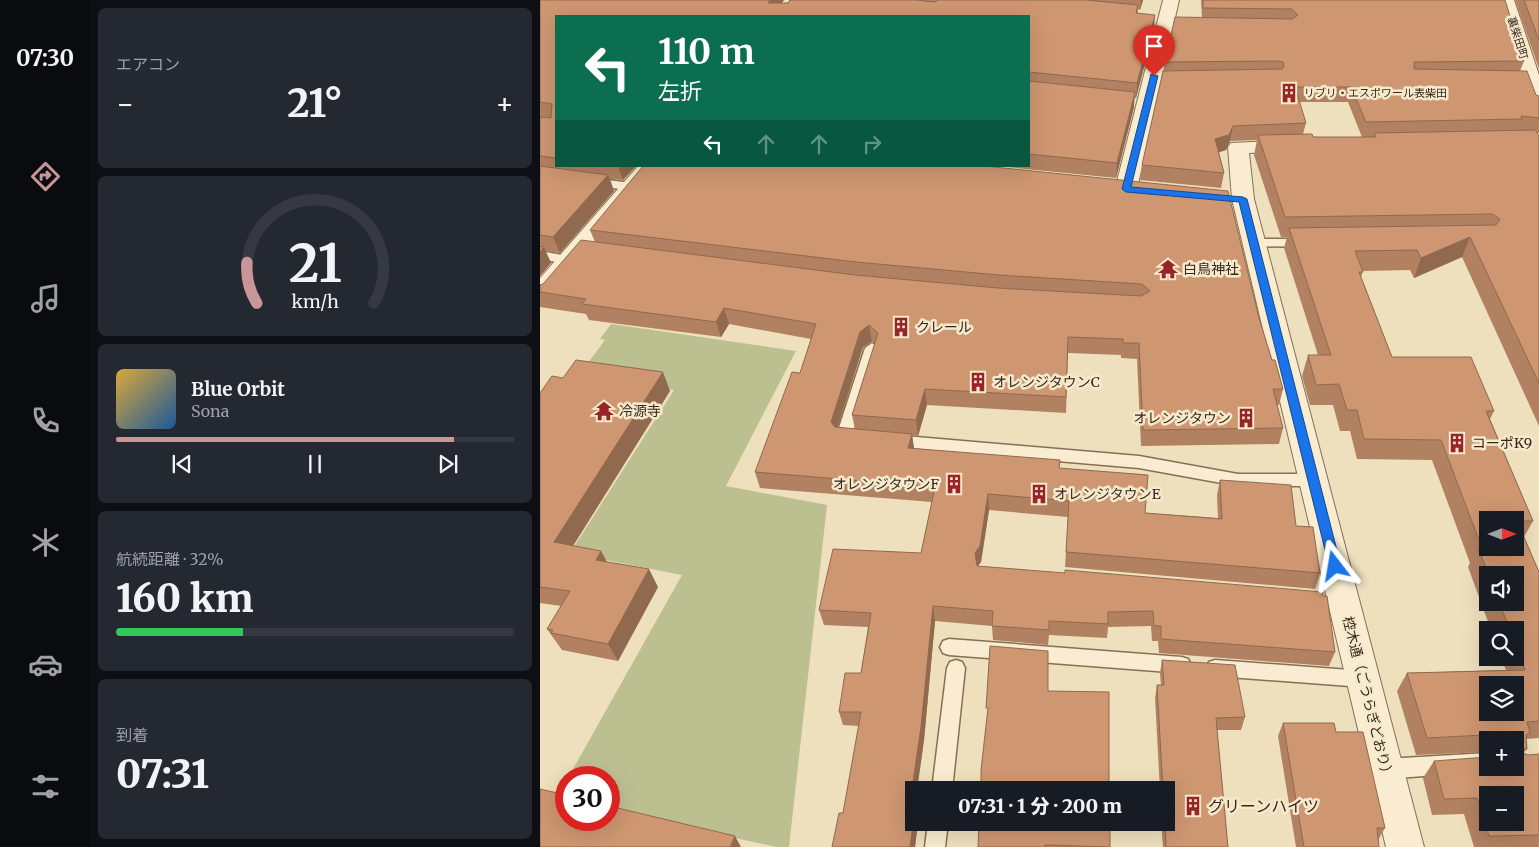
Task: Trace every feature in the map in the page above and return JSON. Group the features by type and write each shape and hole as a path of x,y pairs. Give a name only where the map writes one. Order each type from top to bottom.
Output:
{"street":[{"name":"裏柴田町","path":"1506,0 1530,51 1527,81 1539,105"},
{"path":"1127,189 1143,103 1158,81 1167,17"},
{"name":"椌木通（ごうらぎどおり）","path":"1315,146 1238,147 1233,198 1254,243 1314,480 1334,599 1363,679 1405,847"},
{"path":"540,293 579,253 649,167"}],"lane":[{"path":"577,180 632,187"},
{"path":"1254,243 1316,243"},
{"path":"540,255 579,253"},
{"path":"872,348 844,437 1139,462 1238,480 1314,480"},
{"path":"949,647 1363,679"},
{"path":"943,781 956,668"},
{"path":"1386,768 1479,763"},
{"path":"935,847 937,831"}],"green space":[{"path":"611,324 796,351 726,486 827,505 789,847 777,847 620,813 620,766 575,766 682,575 570,553 674,390 579,375 605,340 600,339"}],"building":[{"path":"540,0 770,0 768,3 788,3 790,0 916,0 935,2 938,0 1086,0 1138,5 1136,13 1155,15 1137,83 1030,72 1030,15 555,15 555,158 540,156 540,117 551,118 552,104 540,102"},
{"path":"1203,0 1505,0 1524,61 1414,62 1414,69 1527,71 1536,95 1539,96 1539,118 1521,116 1522,119 1366,122 1351,87 1295,87 1306,123 1233,126 1229,135 1215,139 1224,173 1142,165 1163,71 1282,69 1284,67 1283,62 1278,61 1165,62 1175,17 1292,19 1298,15 1292,9 1203,8"},
{"path":"1524,0 1539,0 1539,40"},
{"path":"1030,81 1135,92 1117,163 1030,154"},
{"path":"1535,130 1539,136 1539,383 1470,237 1421,258 1417,250 1355,251 1363,272 1359,272 1392,357 1471,357 1494,411 1486,411 1533,521 1524,521 1524,511 1479,511 1479,540 1441,440 1364,439 1357,410 1347,410 1339,384 1316,385 1308,355 1331,355 1289,228 1496,225 1500,219 1492,214 1285,217 1258,135 1312,134 1313,137 1376,137 1374,133"},
{"path":"540,166 608,175 553,237 540,235"},
{"path":"642,167 994,167 1228,191 1259,318 1272,360 1275,360 1283,389 1273,389 1283,428 1143,430 1139,343 1123,343 1123,339 1068,337 1066,397 925,389 916,420 852,415 878,333 869,325 860,332 831,422 835,427 912,434 908,448 1060,460 1059,468 1148,475 1145,513 1222,519 1220,480 1291,485 1296,526 1313,527 1320,573 1066,552 1069,501 988,494 980,546 975,553 977,566 1065,573 1065,570 1323,592 1323,596 1327,596 1335,652 1161,639 1161,626 1154,626 1153,611 1108,612 1108,624 1049,621 1049,630 992,626 993,611 933,606 921,727 913,781 905,781 905,831 912,831 910,847 832,847 839,813 843,813 861,712 839,712 845,673 861,673 871,613 819,610 833,549 921,553 935,487 755,472 792,372 800,373 816,324 724,308 716,322 582,304 586,299 540,292 540,285 543,284 581,240 855,275 998,288 1141,296 1150,291 1142,284 999,275 856,262 590,230"},
{"path":"576,360 663,372 554,542 601,551 596,560 649,569 608,644 551,633 553,630 547,629 570,591 540,587 540,393 552,376 563,378"},
{"path":"1524,537 1539,572 1539,721 1527,722 1530,732 1526,735 1527,749 1524,749 1524,731 1479,731 1479,735 1427,738 1407,673 1525,670 1524,621 1506,621 1503,611 1524,611 1524,566 1485,566 1481,556 1524,556"},
{"path":"990,646 1048,651 1048,691 1109,692 1109,781 981,781 988,708 986,708"},
{"path":"1162,660 1235,665 1245,717 1216,718 1228,847 1166,847 1165,831 1175,831 1175,781 1162,781 1157,685 1164,685"},
{"path":"1283,723 1334,723 1336,732 1363,732 1385,828 1377,828 1379,847 1304,847"},
{"path":"1524,754 1539,754 1539,835 1489,836 1487,831 1524,831 1524,786 1479,786 1479,804 1477,798 1444,799 1434,761 1479,758 1479,776 1524,776"},
{"path":"540,789 555,792 555,831 620,831 620,809 735,836 730,847 540,847"},
{"path":"979,831 1110,831 1110,847 1045,845 1045,847 978,847"}],"place":[{"name":"リブリ・エスポワール表柴田","path":"1289,93"},
{"name":"白鳥神社","path":"1168,269"},
{"name":"クレール","path":"901,327"},
{"name":"オレンジタウンC","path":"978,382"},
{"name":"冷源寺","path":"604,411"},
{"name":"オレンジタウン","path":"1246,418"},
{"name":"コーポK9","path":"1457,443"},
{"name":"オレンジタウンF","path":"954,484"},
{"name":"オレンジタウンE","path":"1039,494"},
{"name":"グリーンハイツ","path":"1193,806"}],"route":[{"path":"1154,76 1126,189 1243,199 1335,566"}]}
